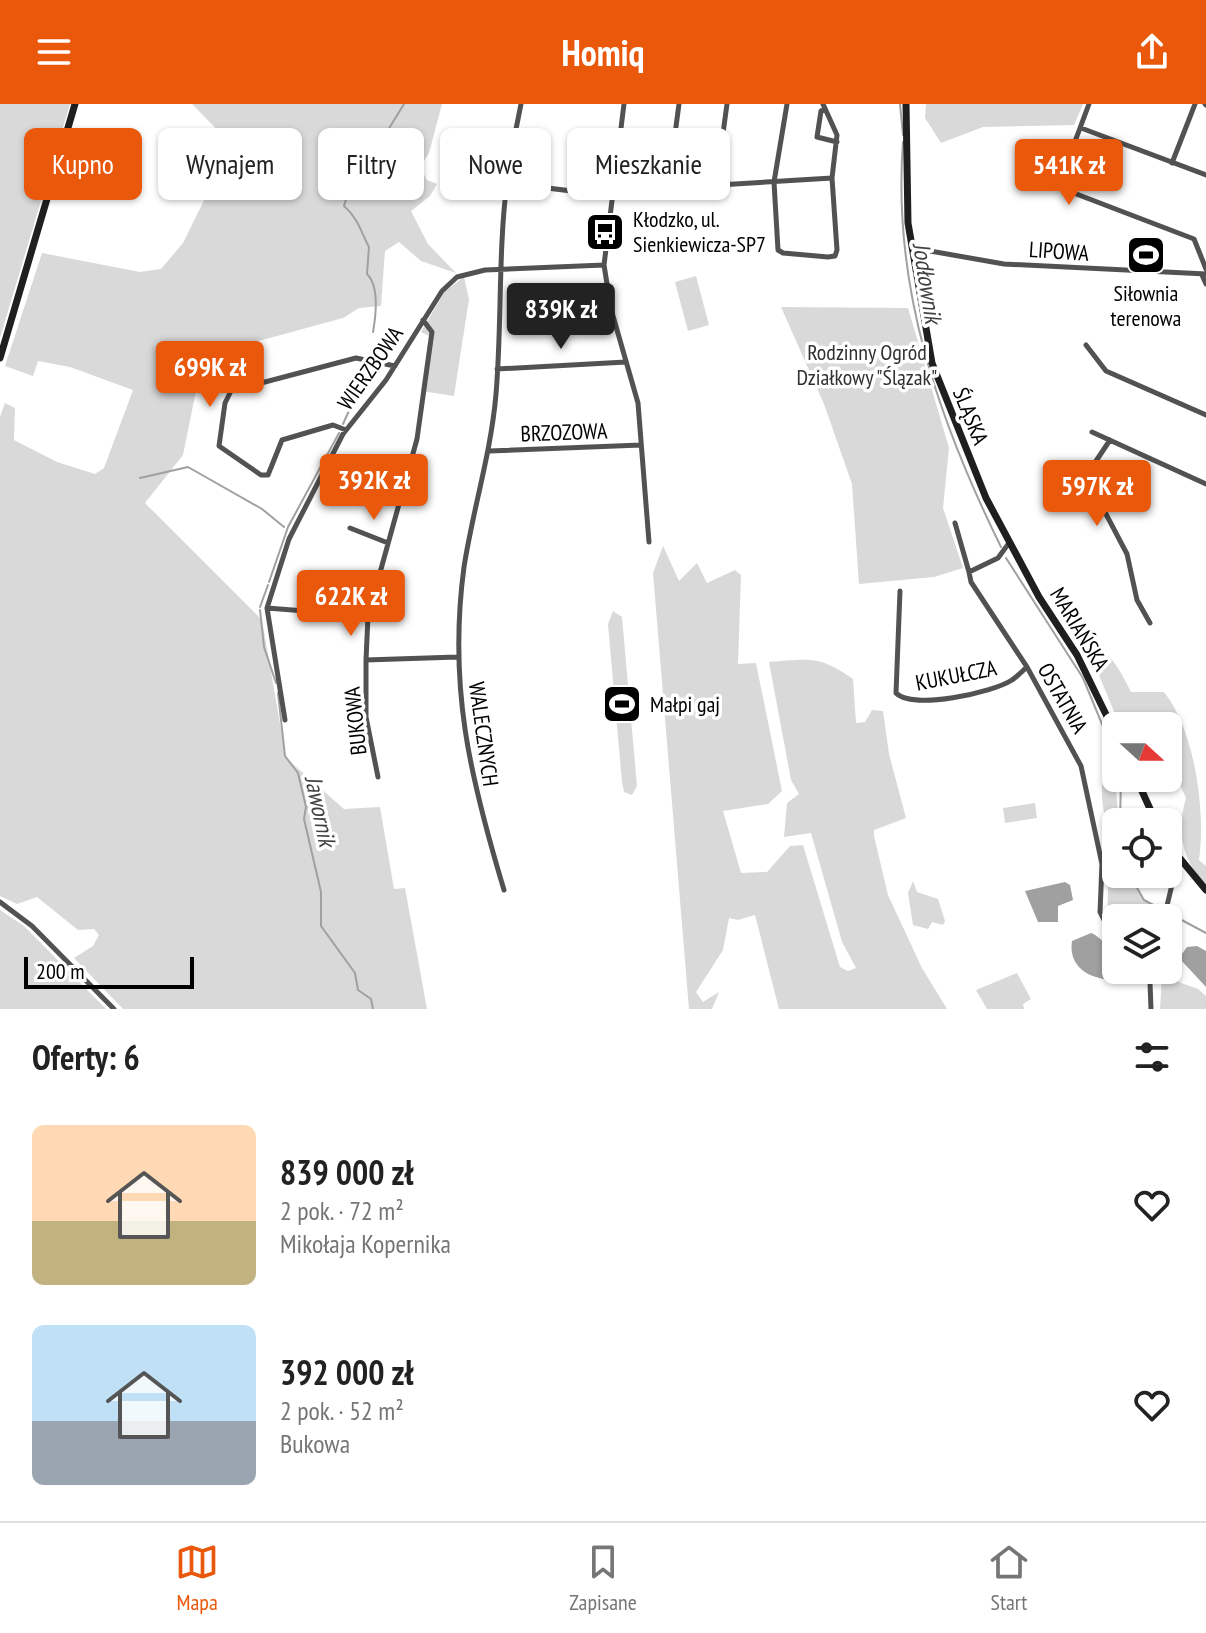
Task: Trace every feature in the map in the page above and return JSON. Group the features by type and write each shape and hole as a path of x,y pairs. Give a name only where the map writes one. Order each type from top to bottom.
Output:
{"street":[{"path":"0,358 75,104"},
{"name":"WALECZNYCH","path":"517,128 521,104"},
{"path":"621,128 624,104"},
{"path":"676,128 679,104"},
{"path":"724,128 727,104"},
{"path":"787,104 774,182 778,250 783,253 835,256 832,178 837,142 824,106"},
{"name":"ŚLĄSKA","path":"906,104 912,247 932,363 974,471 1009,543"},
{"path":"1089,104 1058,187 1194,239 1206,284"},
{"path":"1172,163 1195,104"},
{"path":"824,106 817,137 837,142"},
{"path":"1081,128 1206,175"},
{"path":"730,184 832,178"},
{"name":"WALECZNYCH","path":"504,890 474,790 457,657 465,564 489,451 497,369 506,200"},
{"path":"612,200 604,265 611,309 638,403 649,542"},
{"name":"LIPOWA","path":"912,247 1004,264 1205,273"},
{"name":"WIERZBOWA","path":"267,608 289,539 346,430 395,366 442,291 457,277 501,270 604,265"},
{"name":"BUKOWA","path":"378,777 366,717 368,616 417,439 432,332 423,320"},
{"path":"1086,345 1106,371 1206,415"},
{"path":"346,430 333,425 282,440 268,475 261,475 219,446 225,403 231,391 356,358 395,366"},
{"path":"497,369 626,362"},
{"path":"1092,432 1206,484"},
{"path":"1110,440 1086,476 1127,554 1137,600 1150,623"},
{"name":"BRZOZOWA","path":"489,451 641,445"},
{"name":"OSTATNIA","path":"955,523 971,582 1027,667 1081,766 1102,864 1102,916"},
{"path":"350,528 388,543"},
{"path":"969,572 998,558 1009,543"},
{"name":"MARIAŃSKA","path":"1009,543 1077,655 1105,712"},
{"name":"KUKUŁCZA","path":"900,591 896,693 900,697 911,702 966,694 1012,680 1027,667"},
{"path":"285,720 267,608 368,616"},
{"name":"BUKOWA","path":"366,660 457,657"},
{"path":"1182,864 1206,890"},
{"path":"0,902 32,926 114,1009"},
{"path":"1150,984 1151,1009"}],"green space":[{"path":"0,104 70,104 63,128 24,128 24,200 41,200 0,338"},
{"path":"192,104 442,104 429,153 424,161 424,128 318,128 318,200 424,200 424,174 427,180 437,184 430,196 411,211 428,244 456,273 421,261 399,242 385,251 381,306 359,308 343,318 203,356 183,455 145,503 262,620 286,758 344,809 380,807 394,889 405,888 427,1009 123,1009 74,958 93,946 99,935 94,929 78,930 37,897 17,904 0,896 0,417 5,403 15,408 14,440 57,462 95,474 104,468 133,390 70,367 38,361 33,376 5,366 42,253 140,272 161,269 183,243 204,200 302,200 302,128 216,128"},
{"path":"926,104 1083,104 1074,125 983,127 941,143 925,118"},
{"path":"696,276 709,325 688,331 675,282"},
{"path":"464,277 469,299 454,396 421,391 429,336 421,332 445,291"},
{"name":"Rodzinny Ogród Działkowy \"Ślązak\"","path":"781,307 908,308 949,448 943,508 963,568 934,577 859,584 852,484 824,404"},
{"path":"663,546 679,581 697,563 707,583 735,570 741,575 738,664 756,663 782,791 768,804 723,811 741,873 767,872 790,846 803,845 840,967 848,971 856,968 842,942 811,833 784,837 787,803 799,794 791,780 769,662 822,662 853,679 856,723 865,722 872,710 883,711 889,754 906,818 874,830 874,836 888,895 922,968 947,1009 779,1009 755,915 738,920 729,918 723,950 696,992 703,1002 719,992 712,1009 689,1009 653,573"},
{"name":"Małpi gaj","path":"613,611 622,617 637,786 632,795 624,792 622,782 608,624"},
{"path":"1084,639 1106,653 1131,692 1164,692 1177,712 1114,712"},
{"path":"1182,724 1196,773 1201,819 1199,860 1206,866 1206,886 1191,866 1183,845 1182,822 1186,798 1182,789"},
{"path":"1102,792 1116,792 1118,808 1104,808"},
{"path":"1035,803 1037,818 1005,823 1003,808"},
{"path":"913,881 917,892 938,899 945,921 943,925 932,922 928,929 913,925 908,893"},
{"path":"1109,888 1137,888 1150,904 1108,904"},
{"path":"0,910 24,926 106,1009 0,1009"},
{"path":"1017,973 1031,999 1023,1004 1024,1009 987,1009 976,990"},
{"path":"1182,983 1198,989 1206,996 1206,1009 1160,1009 1162,984"}],"shaded area":[{"path":"1065,882 1070,885 1073,900 1058,906 1058,922 1038,922 1025,891"},
{"path":"1091,933 1102,940 1102,978 1080,968 1072,952 1072,941"},
{"path":"1197,946 1206,951 1206,987 1182,961 1182,954 1187,947"}],"waterway":[{"name":"Jawornik","path":"373,332 376,301 367,274 369,247 356,220 344,206 360,151 380,143 404,104"},
{"name":"Jodłownik","path":"900,104 903,135"},
{"name":"Jodłownik","path":"903,142 901,195 905,248 924,350 958,450 1001,547"},
{"name":"Jawornik","path":"343,424 370,364"},
{"name":"Jawornik","path":"269,582 288,527 339,433"},
{"path":"140,478 188,467 262,509 284,527"},
{"name":"Jodłownik","path":"1006,558 1083,678 1102,724"},
{"name":"Jawornik","path":"260,607 268,585"},
{"name":"Jawornik","path":"260,610 264,647 276,683"},
{"name":"Jawornik","path":"278,693 285,756 298,773 306,807 304,819 321,892 321,926 355,973 358,990 371,999 373,1009"},
{"name":"Jodłownik","path":"1120,808 1121,792"},
{"name":"Jodłownik","path":"1137,888 1144,900 1206,933"}],"place":[{"name":"Kłodzko, ul. Sienkiewicza-SP7","path":"605,232"},
{"name":"Siłownia terenowa","path":"1146,255"},
{"name":"Małpi gaj","path":"622,704"}]}
